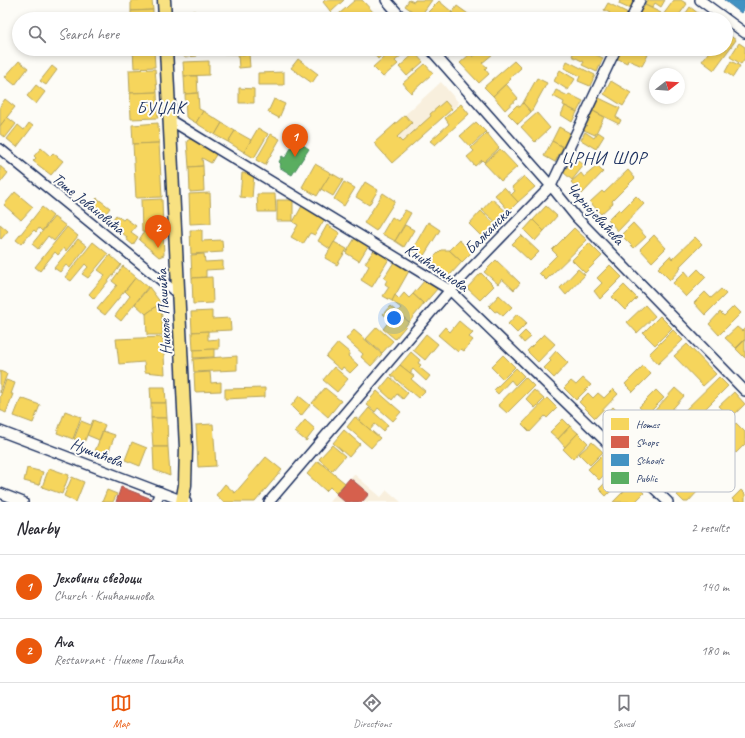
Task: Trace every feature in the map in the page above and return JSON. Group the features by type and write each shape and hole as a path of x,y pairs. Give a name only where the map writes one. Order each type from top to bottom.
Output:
{"main road":[{"path":"164,0 165,12"},
{"name":"Николе Пашића","path":"166,56 186,461 183,502"}],"street":[{"path":"386,0 397,12"},
{"path":"634,12 640,0"},
{"path":"700,0 716,12"},
{"path":"733,24 745,33"},
{"name":"Чарнојевићева","path":"436,56 551,186 576,217 745,391"},
{"name":"Балканска","path":"268,502 450,290 551,186 613,56"},
{"name":"Книћанинова","path":"170,120 450,290 603,439"},
{"name":"Тоше Јовановића","path":"0,149 178,294"},
{"name":"Нушићева","path":"0,431 183,502"},
{"path":"156,502 160,492"},
{"name":"Книћанинова","path":"658,492 668,502"},
{"path":"0,493 23,502"}],"shaded area":[{"path":"441,82 459,103 392,163 374,143"},
{"path":"354,474 381,497 387,490 401,502 329,502"}],"building: Homes":[{"path":"131,0 152,0 153,10 131,11"},
{"path":"325,0 344,0 331,12 323,2"},
{"path":"355,0 362,0 373,12 341,12"},
{"path":"409,0 414,2 415,0 432,0 424,12 413,12 405,6"},
{"path":"620,0 634,0 630,9 619,4"},
{"path":"647,0 665,0 661,7 655,3 652,8 645,5"},
{"path":"674,0 681,0 687,4 681,12 665,12"},
{"path":"439,1 452,12 428,12"},
{"path":"608,3 626,12 608,12 604,10"},
{"path":"645,5 659,12 641,12"},
{"path":"457,6 465,12 453,12"},
{"path":"690,7 696,12 687,12"},
{"path":"153,10 153,12 131,12"},
{"path":"739,43 745,47 745,58 741,64 730,57 733,56 733,52"},
{"path":"133,56 154,56 155,67 134,68"},
{"path":"238,56 249,56 250,67 239,68"},
{"path":"385,56 401,56 395,61 398,64 383,77 373,67"},
{"path":"412,56 418,56 423,62 407,76 399,67"},
{"path":"468,56 491,56 482,63 487,67 485,69 489,74 479,83 460,63"},
{"path":"572,56 599,56 603,58 597,72 582,65 584,62"},
{"path":"617,56 647,56 642,66 628,60 627,63 616,58"},
{"path":"706,56 724,56 714,70 702,61"},
{"path":"298,59 318,74 312,83 291,68"},
{"path":"19,61 28,68 15,85 5,77"},
{"path":"209,61 209,75 184,76 183,62"},
{"path":"514,61 521,68 493,96 484,87"},
{"path":"567,61 595,75 590,86 578,81 580,76 564,68"},
{"path":"731,61 740,66 733,77 725,72"},
{"path":"425,64 433,73 411,93 403,83"},
{"path":"52,66 57,70 46,85 40,81"},
{"path":"155,69 157,92 130,93 129,70"},
{"path":"560,70 575,79 568,90 554,81"},
{"path":"284,72 284,85 258,85 258,73"},
{"path":"184,76 197,76 198,93 185,94"},
{"path":"537,78 547,83 531,112 523,103"},
{"path":"611,81 631,93 623,106 604,94"},
{"path":"506,84 518,98 505,110 493,96"},
{"path":"36,85 45,92 36,104 27,96"},
{"path":"239,88 254,89 254,103 239,103"},
{"path":"556,90 568,96 569,94 583,101 577,112 563,105 564,102 553,96"},
{"path":"157,92 158,118 131,119 130,93"},
{"path":"198,93 199,109 203,111 196,123 186,117 185,94"},
{"path":"599,98 620,108 616,117 621,120 619,124 593,111"},
{"path":"5,99 15,107 0,126 0,106"},
{"path":"274,99 285,104 279,118 268,112"},
{"path":"445,101 452,109 392,163 374,143 405,115 412,123 397,137 402,142"},
{"path":"523,103 531,112 518,124 508,114 517,105 520,107"},
{"path":"461,104 469,114 435,145 430,141 449,124 445,118"},
{"path":"565,106 577,112 572,122 561,115"},
{"path":"203,111 222,123 215,135 196,123"},
{"path":"593,111 604,117 595,135 584,130"},
{"path":"537,113 550,128 535,142 521,127"},
{"path":"7,117 16,124 5,138 0,134 0,126"},
{"path":"476,122 486,132 470,147 460,136"},
{"path":"29,123 33,126 17,147 7,139 18,125 24,130"},
{"path":"158,123 159,143 133,144 132,125"},
{"path":"222,123 235,131 228,142 215,135"},
{"path":"559,127 570,133 563,147 552,141"},
{"path":"258,128 268,134 254,158 244,152"},
{"path":"235,131 251,140 244,152 228,142"},
{"path":"585,132 594,138 598,132 604,136 596,149 581,140"},
{"path":"487,133 499,148 484,162 482,160 475,166 467,157 474,151 471,148"},
{"path":"271,134 280,139 265,165 256,160"},
{"path":"192,138 217,153 211,163 202,158 203,166 189,167 187,141"},
{"path":"552,141 563,147 555,162 544,156"},
{"path":"159,143 162,197 136,198 133,144"},
{"path":"41,148 50,156 53,153 63,161 51,175 33,161 36,158 34,156"},
{"path":"500,149 517,167 501,181 484,163"},
{"path":"575,158 584,165 572,180 563,172"},
{"path":"315,164 331,173 317,196 302,187"},
{"path":"0,166 8,173 0,183"},
{"path":"203,166 204,191 190,192 189,167"},
{"path":"597,166 603,172 582,194 571,182 581,173 584,177"},
{"path":"628,170 635,178 601,214 590,202 602,191 604,193"},
{"path":"242,173 254,174 252,198 240,197"},
{"path":"331,173 343,180 333,196 321,189"},
{"path":"524,176 535,187 518,202 511,195 515,191 512,187"},
{"path":"344,182 355,188 344,206 334,199"},
{"path":"365,182 378,190 369,205 356,197"},
{"path":"504,187 518,202 509,211 495,195"},
{"path":"15,192 33,207 21,220 4,205"},
{"path":"210,193 211,223 190,224 189,194"},
{"path":"383,193 395,201 376,231 364,223"},
{"path":"257,194 275,194 276,212 258,212"},
{"path":"636,196 644,204 618,231 608,220 619,209 621,211"},
{"path":"97,198 110,208 103,217 90,207"},
{"path":"162,199 163,231 142,232 141,200"},
{"path":"492,199 508,213 498,224 482,210"},
{"path":"277,200 293,200 293,221 277,221"},
{"path":"302,206 324,220 315,235 310,233 303,244 291,237 298,225 293,222"},
{"path":"546,206 557,216 544,231 533,220"},
{"path":"42,207 53,216 42,231 39,228 36,232 34,230 21,244 16,240"},
{"path":"405,210 411,213 395,241 382,234 392,217 398,221"},
{"path":"481,211 497,226 484,239 469,224"},
{"path":"116,215 123,220 125,218 136,226 131,232 138,237 133,245 126,239 127,237 110,223"},
{"path":"54,217 66,226 54,241 48,236 38,249 32,244"},
{"path":"533,220 544,231 535,241 524,230"},
{"path":"428,222 440,230 423,257 412,250"},
{"path":"633,223 646,237 634,248 621,235"},
{"path":"0,224 8,231 1,239 0,238"},
{"path":"327,225 340,233 330,249 318,241"},
{"path":"405,225 414,230 404,247 395,241"},
{"path":"67,227 78,236 66,251 64,248 58,255 55,252 40,271 35,267"},
{"path":"574,228 587,240 546,280 539,273 557,255 552,250"},
{"path":"190,230 202,230 202,241 222,240 223,252 191,254"},
{"path":"163,231 164,255 159,257 139,240 144,232"},
{"path":"521,235 539,252 530,261 512,244"},
{"path":"654,235 666,248 652,262 640,249"},
{"path":"695,237 702,244 680,266 681,268 670,280 658,268 670,256 672,259"},
{"path":"355,238 368,246 359,261 346,253"},
{"path":"78,239 87,246 70,268 66,265 60,272 54,268"},
{"path":"459,240 472,252 462,262 449,250"},
{"path":"93,242 108,254 88,278 82,274 88,267 85,264 71,281 65,277"},
{"path":"334,242 347,249 337,265 325,258"},
{"path":"589,243 602,256 585,273 572,260"},
{"path":"374,250 389,259 372,287 361,280 369,266 365,263"},
{"path":"441,250 449,250 462,262 449,276 428,263"},
{"path":"204,254 205,262 223,261 223,269 206,270 206,277 192,278 191,255"},
{"path":"110,255 121,265 94,299 89,294 105,275 98,270"},
{"path":"496,260 520,283 514,290 502,279 498,284 484,272"},
{"path":"394,262 409,271 392,301 383,296 389,287 385,284 387,280 384,278"},
{"path":"610,265 622,277 600,299 594,291 602,283 597,278"},
{"path":"123,266 136,277 105,315 97,309 117,285 112,281"},
{"path":"578,269 585,275 566,295 560,288"},
{"path":"698,269 706,277 686,297 673,283 685,271 690,277"},
{"path":"481,273 494,286 480,300 467,288"},
{"path":"136,277 148,287 121,321 115,316 130,296 125,291"},
{"path":"212,277 213,303 193,304 192,278"},
{"path":"425,280 438,288 424,304 413,294"},
{"path":"624,285 637,298 625,310 612,297"},
{"path":"149,287 161,303 146,314 135,304"},
{"path":"721,289 726,294 705,315 694,303 705,292 711,298"},
{"path":"404,293 409,298 413,294 424,304 409,322 397,312 401,308 392,301 395,295 399,299"},
{"path":"499,295 512,307 503,316 497,311 495,312 489,306"},
{"path":"161,303 163,335 147,335 146,314"},
{"path":"645,305 655,316 637,333 627,322"},
{"path":"390,306 409,322 395,339 383,329 390,320 383,314"},
{"path":"734,306 741,313 719,335 709,324 720,312 724,316"},
{"path":"212,311 212,319 230,318 231,330 192,332 191,312"},
{"path":"517,314 527,323 517,333 508,324"},
{"path":"660,316 672,328 655,345 643,333"},
{"path":"459,321 473,333 469,337 473,340 464,351 461,349 458,352 438,335 445,327 450,332"},
{"path":"377,327 393,341 382,353 366,339"},
{"path":"737,327 742,331 745,328 745,339 736,348 725,338"},
{"path":"354,330 382,354 371,366 361,357 363,354 346,339"},
{"path":"673,330 683,340 658,364 649,354"},
{"path":"208,331 208,340 219,339 219,349 193,350 192,332"},
{"path":"525,331 531,337 524,343 519,337"},
{"path":"426,334 438,344 425,360 413,350"},
{"path":"544,334 555,344 538,362 527,351"},
{"path":"163,337 165,374 145,372 144,362 119,364 116,339"},
{"path":"745,340 745,358 736,349"},
{"path":"338,343 350,353 348,356 358,365 350,373 343,367 341,370 326,357"},
{"path":"687,344 716,374 703,386 674,356"},
{"path":"214,349 214,357 193,358 193,350"},
{"path":"556,351 568,363 554,378 544,368 551,361 549,359"},
{"path":"411,352 420,360 418,363 421,365 419,367 430,376 426,381 413,369 410,373 400,365"},
{"path":"503,355 515,367 503,379 491,367"},
{"path":"237,356 237,370 194,372 193,359"},
{"path":"400,365 414,376 411,379 425,391 418,398 391,375"},
{"path":"643,366 651,374 633,392 625,384"},
{"path":"334,367 348,379 337,392 323,380"},
{"path":"516,368 524,376 515,385 511,380 498,394 494,390"},
{"path":"0,371 7,374 0,393"},
{"path":"210,372 211,383 221,382 221,391 195,392 194,373"},
{"path":"390,377 408,393 403,399 397,394 392,400 380,389"},
{"path":"525,377 534,386 507,413 498,405"},
{"path":"719,377 728,386 704,410 685,410"},
{"path":"583,378 591,385 576,400 564,388 571,381 576,385"},
{"path":"6,380 15,383 11,394 13,394 6,413 0,410 0,397"},
{"path":"150,387 165,387 166,403 151,403"},
{"path":"265,388 265,397 225,399 225,389"},
{"path":"325,388 341,401 328,417 312,403"},
{"path":"675,388 684,396 672,410 655,410"},
{"path":"613,389 618,394 595,418 579,402 588,393 593,398 598,393 604,398"},
{"path":"534,390 544,399 535,408 526,399"},
{"path":"656,390 664,398 652,410 642,410 639,407"},
{"path":"377,391 401,412 393,421 378,408 375,412 366,404"},
{"path":"734,392 745,404 735,414 735,410 723,410 719,406"},
{"path":"299,396 310,405 301,416 291,406"},
{"path":"21,398 40,405 33,423 14,416"},
{"path":"547,398 557,408 547,418 545,416 530,432 522,424"},
{"path":"151,403 166,403 167,418 151,418"},
{"path":"369,408 388,425 383,431 375,424 370,430 359,420"},
{"path":"65,411 81,417 73,439 57,433"},
{"path":"355,417 380,438 371,448 347,427"},
{"path":"151,418 167,418 168,447 153,447"},
{"path":"563,419 570,426 558,439 550,432"},
{"path":"93,420 105,425 99,440 87,435"},
{"path":"305,420 315,429 306,441 295,432"},
{"path":"81,421 91,425 84,443 74,439"},
{"path":"736,423 745,432 745,444 736,453 735,452"},
{"path":"213,424 216,466 198,467 196,425"},
{"path":"570,426 578,433 565,447 558,439"},
{"path":"344,430 360,444 349,457 333,443"},
{"path":"103,431 115,435 107,456 95,451"},
{"path":"578,433 588,443 573,459 563,449"},
{"path":"132,442 147,448 140,466 125,460"},
{"path":"592,442 603,452 590,465 579,454"},
{"path":"332,445 345,456 332,471 319,459"},
{"path":"153,447 168,447 170,476 154,470"},
{"path":"603,454 603,476 599,480 588,469"},
{"path":"266,457 282,470 255,502 224,502 216,495 225,484 235,493"},
{"path":"318,461 345,483 336,493 330,487 326,491 307,474"},
{"path":"27,468 43,472 39,485 24,481"},
{"path":"49,468 69,475 62,494 42,487"},
{"path":"72,477 84,482 76,502 64,496"},
{"path":"603,485 603,492 610,492 606,496 599,489"},
{"path":"107,490 117,494 113,502 102,502"},
{"path":"741,490 745,494 745,502 735,502 732,499"},
{"path":"623,492 644,493 635,502 613,502"},
{"path":"680,492 697,492 688,502 684,502 677,495"}],"building: Shops":[{"path":"350,478 369,494 362,502 345,502 336,494"},
{"path":"121,487 152,499 150,502 116,502"}],"building: Schools":[{"path":"724,0 745,0 745,7 741,13"}],"building: Public":[{"path":"296,140 309,149 292,175 279,167 281,164 279,162 282,156 285,158"}],"place":[{"name":"Јеховини сведоци","path":"295,157"},
{"name":"Ava","path":"158,248"}],"district":[{"name":"БУЏАК","path":"161,108"},
{"name":"ЦРНИ ШОР","path":"604,158"}]}
